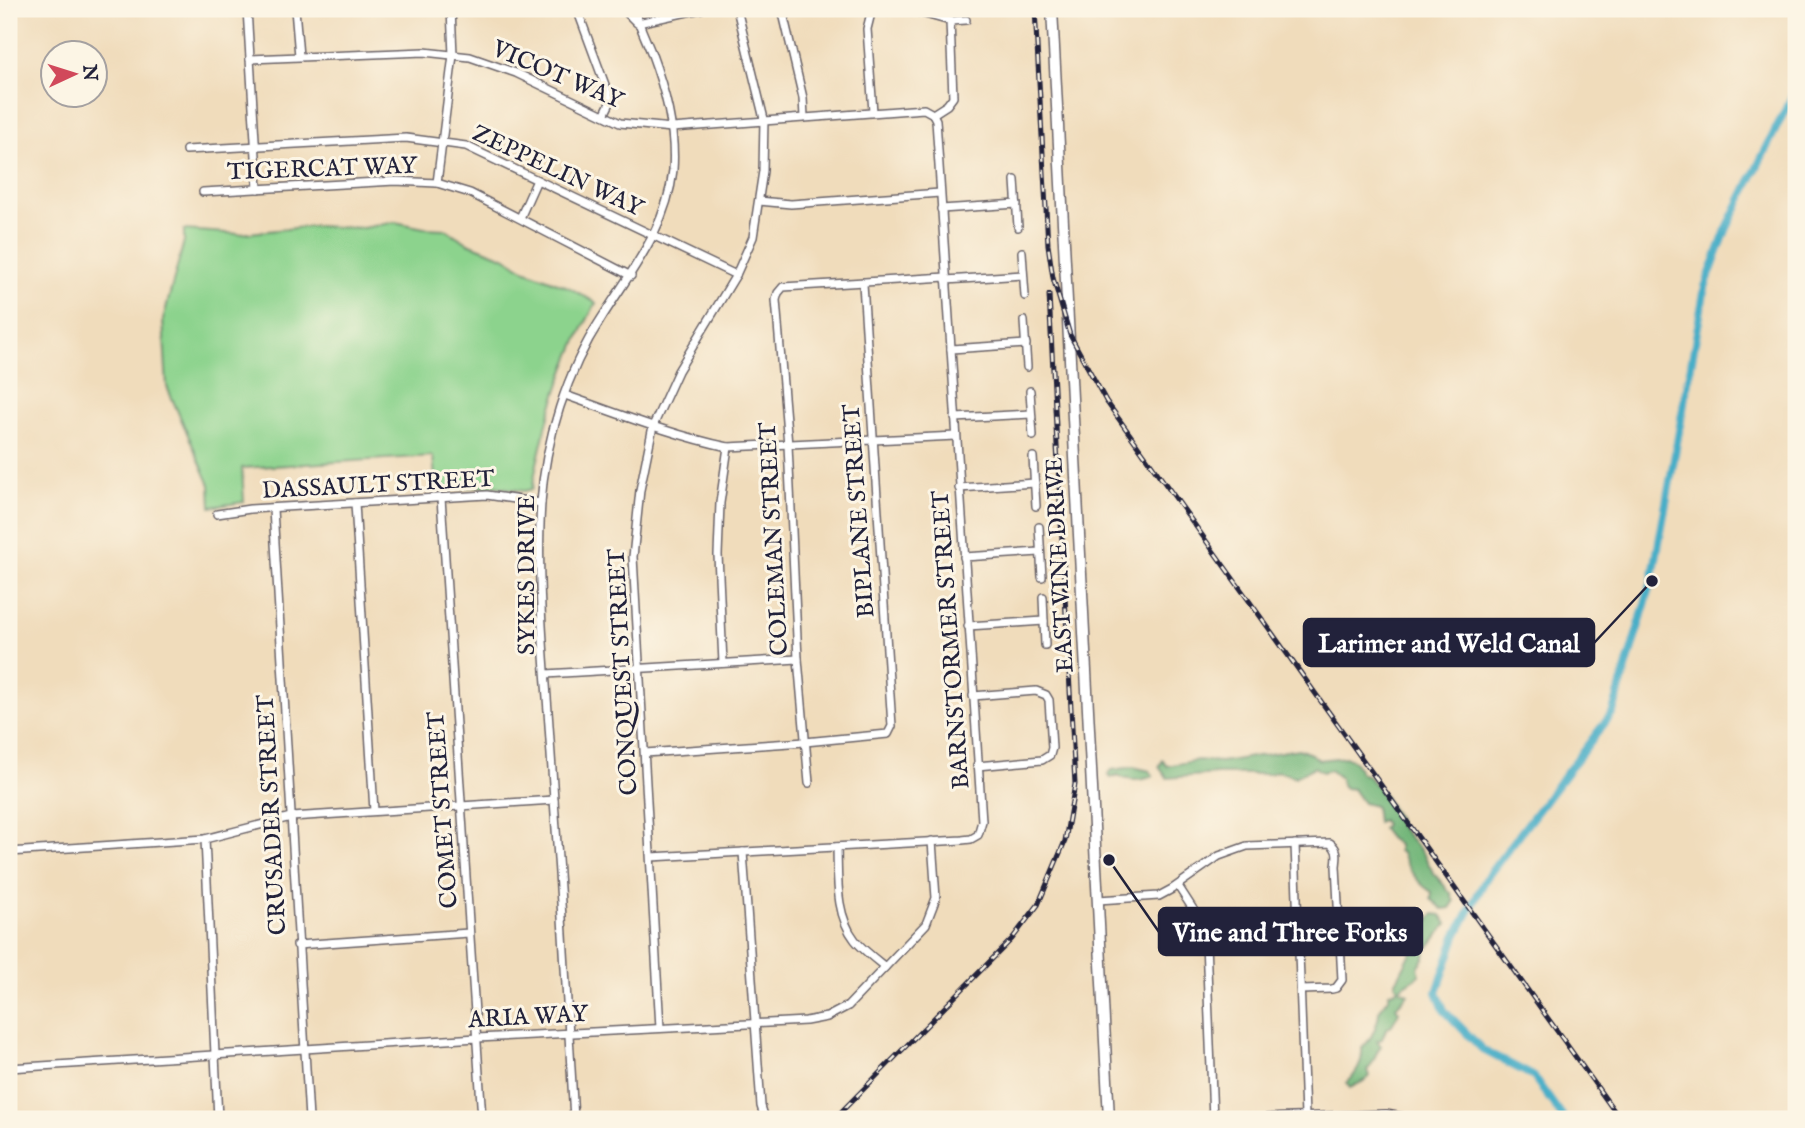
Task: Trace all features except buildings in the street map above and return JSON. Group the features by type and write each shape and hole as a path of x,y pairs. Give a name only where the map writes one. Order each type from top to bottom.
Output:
{"street":[{"path":"247,9 258,189"},
{"path":"295,9 299,56"},
{"path":"437,183 453,55 451,9"},
{"path":"577,9 611,101 604,115"},
{"path":"626,9 638,23"},
{"path":"635,9 638,23"},
{"path":"638,23 701,9"},
{"name":"CONQUEST STREET","path":"660,1028 633,557 640,490 653,426 678,371 736,275 753,237 760,201 765,145 764,119 737,9"},
{"path":"782,9 803,99 804,117"},
{"path":"872,9 867,29 873,112"},
{"path":"907,9 950,21 966,20"},
{"name":"EAST VINE DRIVE","path":"1052,9 1109,1119"},
{"path":"933,114 947,105 953,97 950,21"},
{"name":"SYKES DRIVE","path":"574,1119 541,595 541,503 550,446 565,395 600,320 631,276 654,236 666,203 673,170 672,128 665,93 638,23"},
{"name":"VICOT WAY","path":"250,59 424,52 470,57 516,73 620,123 672,128 924,109 933,114"},
{"name":"BARNSTORMER STREET","path":"651,857 971,839 978,835 982,821 936,120 933,114"},
{"name":"ZEPPELIN WAY","path":"186,150 406,138 466,146 736,275"},
{"path":"520,218 537,180"},
{"path":"1015,180 1018,227"},
{"name":"TIGERCAT WAY","path":"203,192 395,181 437,183 470,193 631,276"},
{"path":"760,201 792,204 940,193"},
{"path":"941,209 1017,204"},
{"path":"1022,252 1025,296"},
{"path":"863,284 1023,275"},
{"name":"COLEMAN STREET","path":"809,783 798,659 788,444 776,300 783,287 863,284"},
{"name":"BIPLANE STREET","path":"805,742 888,734 892,726 863,284"},
{"path":"1024,321 1027,367"},
{"path":"951,349 1026,344"},
{"path":"1030,391 1033,436"},
{"path":"565,395 701,442 728,447 956,436"},
{"path":"955,418 1031,414"},
{"path":"723,663 718,555 720,503 728,447"},
{"path":"1033,457 1036,506"},
{"path":"960,488 1035,483"},
{"name":"DASSAULT STREET","path":"217,514 487,495 541,503"},
{"name":"COMET STREET","path":"441,498 482,1119"},
{"path":"355,503 374,811"},
{"name":"CRUSADER STREET","path":"273,509 309,1119"},
{"path":"1039,527 1042,577"},
{"path":"964,557 1040,552"},
{"path":"1042,597 1045,645"},
{"path":"968,626 1044,621"},
{"path":"546,674 798,659"},
{"path":"973,695 1036,691 1046,695 1049,700 1050,755 1042,760 977,766"},
{"path":"645,753 805,742"},
{"path":"9,852 205,839 291,817 554,800"},
{"path":"205,839 218,1119"},
{"name":"ARIA WAY","path":"9,1068 828,1017 848,1006 926,924 936,898 932,841"},
{"path":"1098,900 1159,896 1226,852 1249,846 1330,843 1337,852 1342,976 1339,984 1332,989 1301,990"},
{"path":"1295,844 1305,1116"},
{"path":"837,847 839,903 844,922 855,941 884,967"},
{"path":"743,852 761,1106 765,1119"},
{"path":"1178,886 1200,920 1206,943 1213,1119"},
{"path":"298,945 469,933"},
{"path":"1233,1119 1305,1116 1415,1119"}],"green space":[{"path":"395,222 445,229 468,243 568,287 596,303 556,393 542,440 532,489 524,491 494,486 436,489 433,456 242,468 244,502 211,507 210,485 167,387 163,320 184,241 184,230 240,234 314,226 363,228"},
{"path":"1298,749 1319,760 1346,757 1354,761 1361,773 1368,776 1384,796 1397,817 1398,825 1423,853 1434,874 1451,893 1454,902 1450,908 1443,909 1431,899 1432,892 1414,876 1402,853 1398,851 1398,845 1382,829 1385,824 1382,820 1377,822 1375,806 1363,803 1353,789 1345,788 1340,778 1330,770 1322,772 1314,767 1295,777 1278,771 1269,774 1167,778 1159,767 1163,760 1167,766 1198,760 1220,762"},
{"path":"1133,767 1150,771 1153,776 1135,780 1118,775 1111,778 1108,774 1112,770"},
{"path":"1434,914 1441,915 1447,924 1426,950 1418,967 1420,975 1399,989 1408,994 1396,1007 1399,1012 1391,1026 1386,1029 1382,1039 1377,1041 1381,1046 1367,1070 1369,1076 1350,1088 1347,1083 1359,1067 1362,1048 1374,1031 1379,1011 1389,998 1389,993 1398,989 1395,983"}],"waterway":[{"path":"1564,1119 1533,1076 1483,1050 1444,1010 1437,992 1456,936 1487,877 1613,712 1652,581 1705,287 1726,230 1796,88"}],"railway":[{"path":"1035,9 1048,245 1053,278 1070,335 1106,401 1620,1119"},
{"path":"834,1119 1012,939 1038,905 1065,841 1075,784 1049,295"}],"place":[{"name":"Larimer and Weld Canal","path":"1652,581"},
{"name":"Vine and Three Forks","path":"1109,860"}]}
